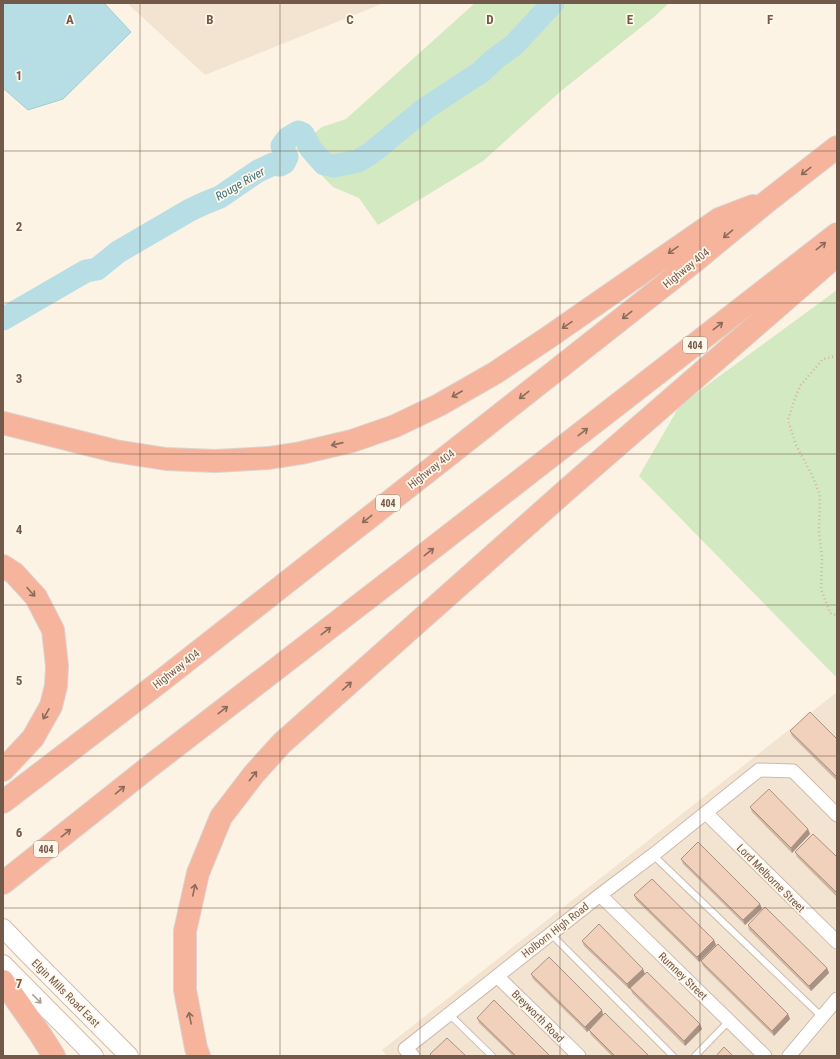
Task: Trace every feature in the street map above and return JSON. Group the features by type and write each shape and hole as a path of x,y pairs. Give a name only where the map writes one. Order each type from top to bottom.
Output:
{"highway":[{"name":"Highway 404","path":"3,802 167,676 450,454 837,147"},
{"path":"3,423 115,451 166,459 215,461 269,458 301,453 352,441 408,420 488,377 546,339 719,219 769,200"},
{"name":"404","path":"3,883 149,767 424,556 837,234"},
{"path":"199,1056 196,1048 185,990 185,931 198,872 221,818 254,774 294,732 571,486 837,255"},
{"path":"3,566 14,573 36,597 53,630 57,666 56,686 50,706 33,738 3,770"},
{"path":"5,972 54,1056"}],"main road":[{"name":"Elgin Mills Road East","path":"3,928 129,1056"},
{"path":"5,972 94,1056"}],"street":[{"name":"Holborn High Road","path":"409,1052 449,1014 653,855 759,770 793,771 837,815"},
{"name":"Lord Melborne Street","path":"706,813 837,942"},
{"name":"Rumney Street","path":"600,895 765,1056"},
{"name":"Breyworth Road","path":"497,976 578,1056"},
{"path":"789,1056 837,999"}],"lane":[{"path":"653,855 822,1017"},
{"path":"551,934 673,1056"},
{"path":"449,1014 492,1056"},
{"path":"695,1056 729,1021"}],"path":[{"path":"837,356 823,359 800,386 788,420 796,445 812,475 820,495 819,533 822,558 822,589 830,612 837,614"}],"shaded area":[{"path":"127,3 381,3 205,75"},
{"path":"837,692 837,1056 387,1056 382,1050"}],"green space":[{"path":"475,3 669,3 654,17 561,91 483,161 378,225 359,198 333,187 296,149 322,127 346,119"},
{"path":"837,290 837,678 639,476 680,405"}],"water":[{"path":"3,3 104,3 131,32 63,99 28,110 3,88"}],"building":[{"path":"810,712 837,739 837,777 790,731"},
{"path":"769,789 808,829 791,848 750,807"},
{"path":"813,834 837,857 837,893 795,852"},
{"path":"698,842 760,904 743,920 681,859"},
{"path":"652,879 714,940 697,957 634,895"},
{"path":"765,907 827,968 809,986 748,925"},
{"path":"599,924 643,969 627,984 582,941"},
{"path":"718,944 788,1014 772,1031 701,961"},
{"path":"549,957 602,1010 585,1027 531,974"},
{"path":"647,972 700,1024 684,1041 630,988"},
{"path":"494,1000 550,1056 516,1056 477,1018"},
{"path":"605,1013 649,1056 615,1056 589,1030"},
{"path":"447,1038 466,1056 432,1056 430,1054"},
{"path":"724,1047 733,1056 716,1056"}],"waterway":[{"name":"Rouge River","path":"3,319 86,271 97,269 118,252 190,210 220,197 258,171 273,164 280,165 284,163 287,157 282,146 288,138 298,132 303,134 311,149 324,164 334,166 358,161 371,153 426,108 481,72 496,58 514,45 553,3"}]}
